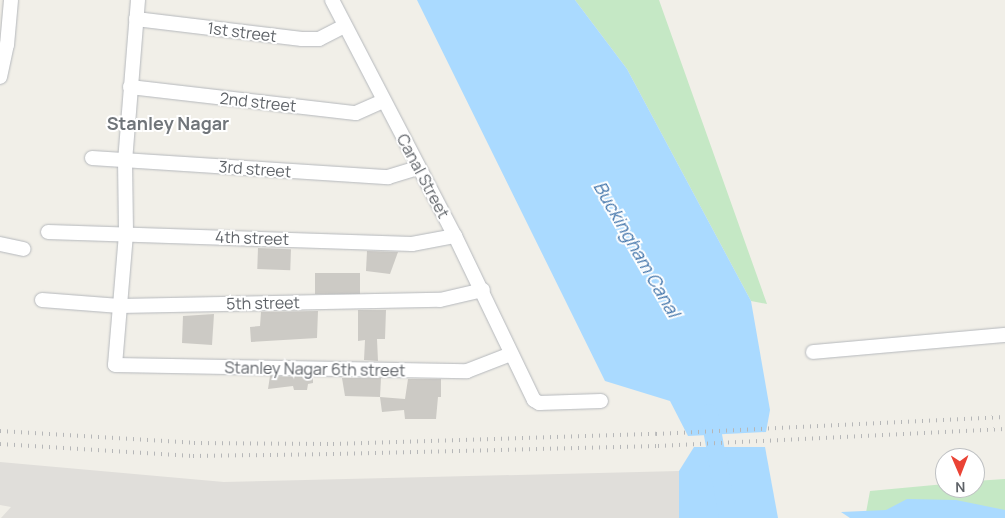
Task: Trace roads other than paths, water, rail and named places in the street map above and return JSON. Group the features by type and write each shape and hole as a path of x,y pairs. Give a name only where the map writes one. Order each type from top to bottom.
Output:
{"street":[{"path":"0,77 11,0"},
{"path":"120,306 126,234 125,160 138,0"},
{"name":"Canal Street","path":"332,0 417,168 483,290 511,354 539,403 601,401"},
{"name":"1st street","path":"136,19 302,39 319,39 345,26"},
{"name":"2nd street","path":"130,87 356,113 383,101"},
{"name":"3rd street","path":"92,158 388,177 417,168"},
{"name":"4th street","path":"48,232 412,244 455,236"},
{"path":"0,244 23,249"},
{"name":"5th street","path":"42,300 120,306 440,300 483,290"},
{"name":"Stanley Nagar 6th street","path":"120,306 115,366 467,371 511,354"},
{"path":"813,352 1005,335"}],"water":[{"path":"417,0 575,0 627,69 751,301 770,410 766,432 688,436 670,401 605,381"},
{"path":"694,447 765,447 778,518 679,518 679,471"},
{"path":"907,499 956,500 1005,510 1005,518 850,518 841,512 886,510"}],"waterway":[{"name":"Buckingham Canal","path":"709,413 728,518"}],"railway":[{"path":"0,431 194,443 333,444 656,434 1005,417"},
{"path":"0,444 193,456 333,454 658,446 1005,429"}],"district":[{"name":"Stanley Nagar","path":"168,123"}]}
